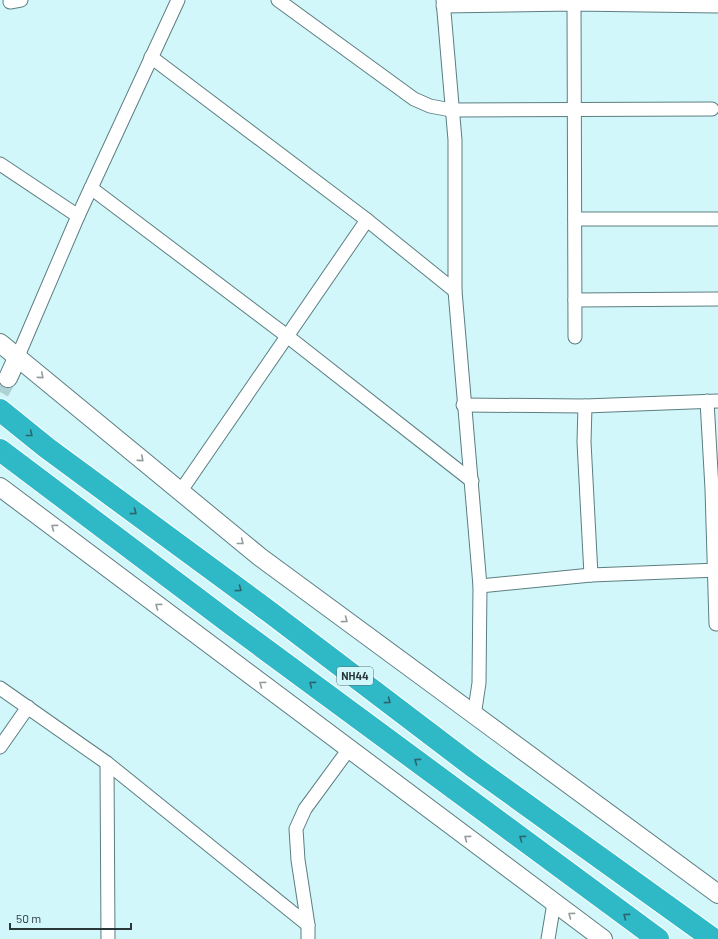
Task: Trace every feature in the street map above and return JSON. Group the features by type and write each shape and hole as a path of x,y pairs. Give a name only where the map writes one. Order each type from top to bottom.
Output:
{"highway":[{"name":"NH44","path":"0,410 47,448 271,613 471,765 713,939"},
{"name":"NH44","path":"0,450 244,634 658,939"}],"street":[{"path":"8,378 78,216 178,0"},
{"path":"278,0 414,99 430,106 451,110 574,111 712,109"},
{"path":"574,2 575,337"},
{"path":"474,716 479,683 480,586 472,481 463,405 455,291 456,167 443,3 574,2 718,6"},
{"path":"151,57 367,220 455,291"},
{"path":"0,164 78,216"},
{"path":"91,188 287,336 472,481"},
{"path":"575,219 718,219"},
{"path":"180,492 367,220"},
{"path":"575,300 718,299"},
{"path":"0,343 18,356 260,557 474,716 718,894"},
{"path":"463,405 585,406 712,401 715,489 716,624"},
{"path":"585,406 584,442 591,575"},
{"path":"0,487 602,939"},
{"path":"480,586 591,575 716,570"},
{"path":"0,688 107,764 308,925"},
{"path":"0,747 28,707"},
{"path":"308,939 308,925 298,860 296,829 305,809 349,749"},
{"path":"107,764 108,939"},
{"path":"548,939 554,903"}],"tunnel":[{"path":"0,392 8,378"}]}
